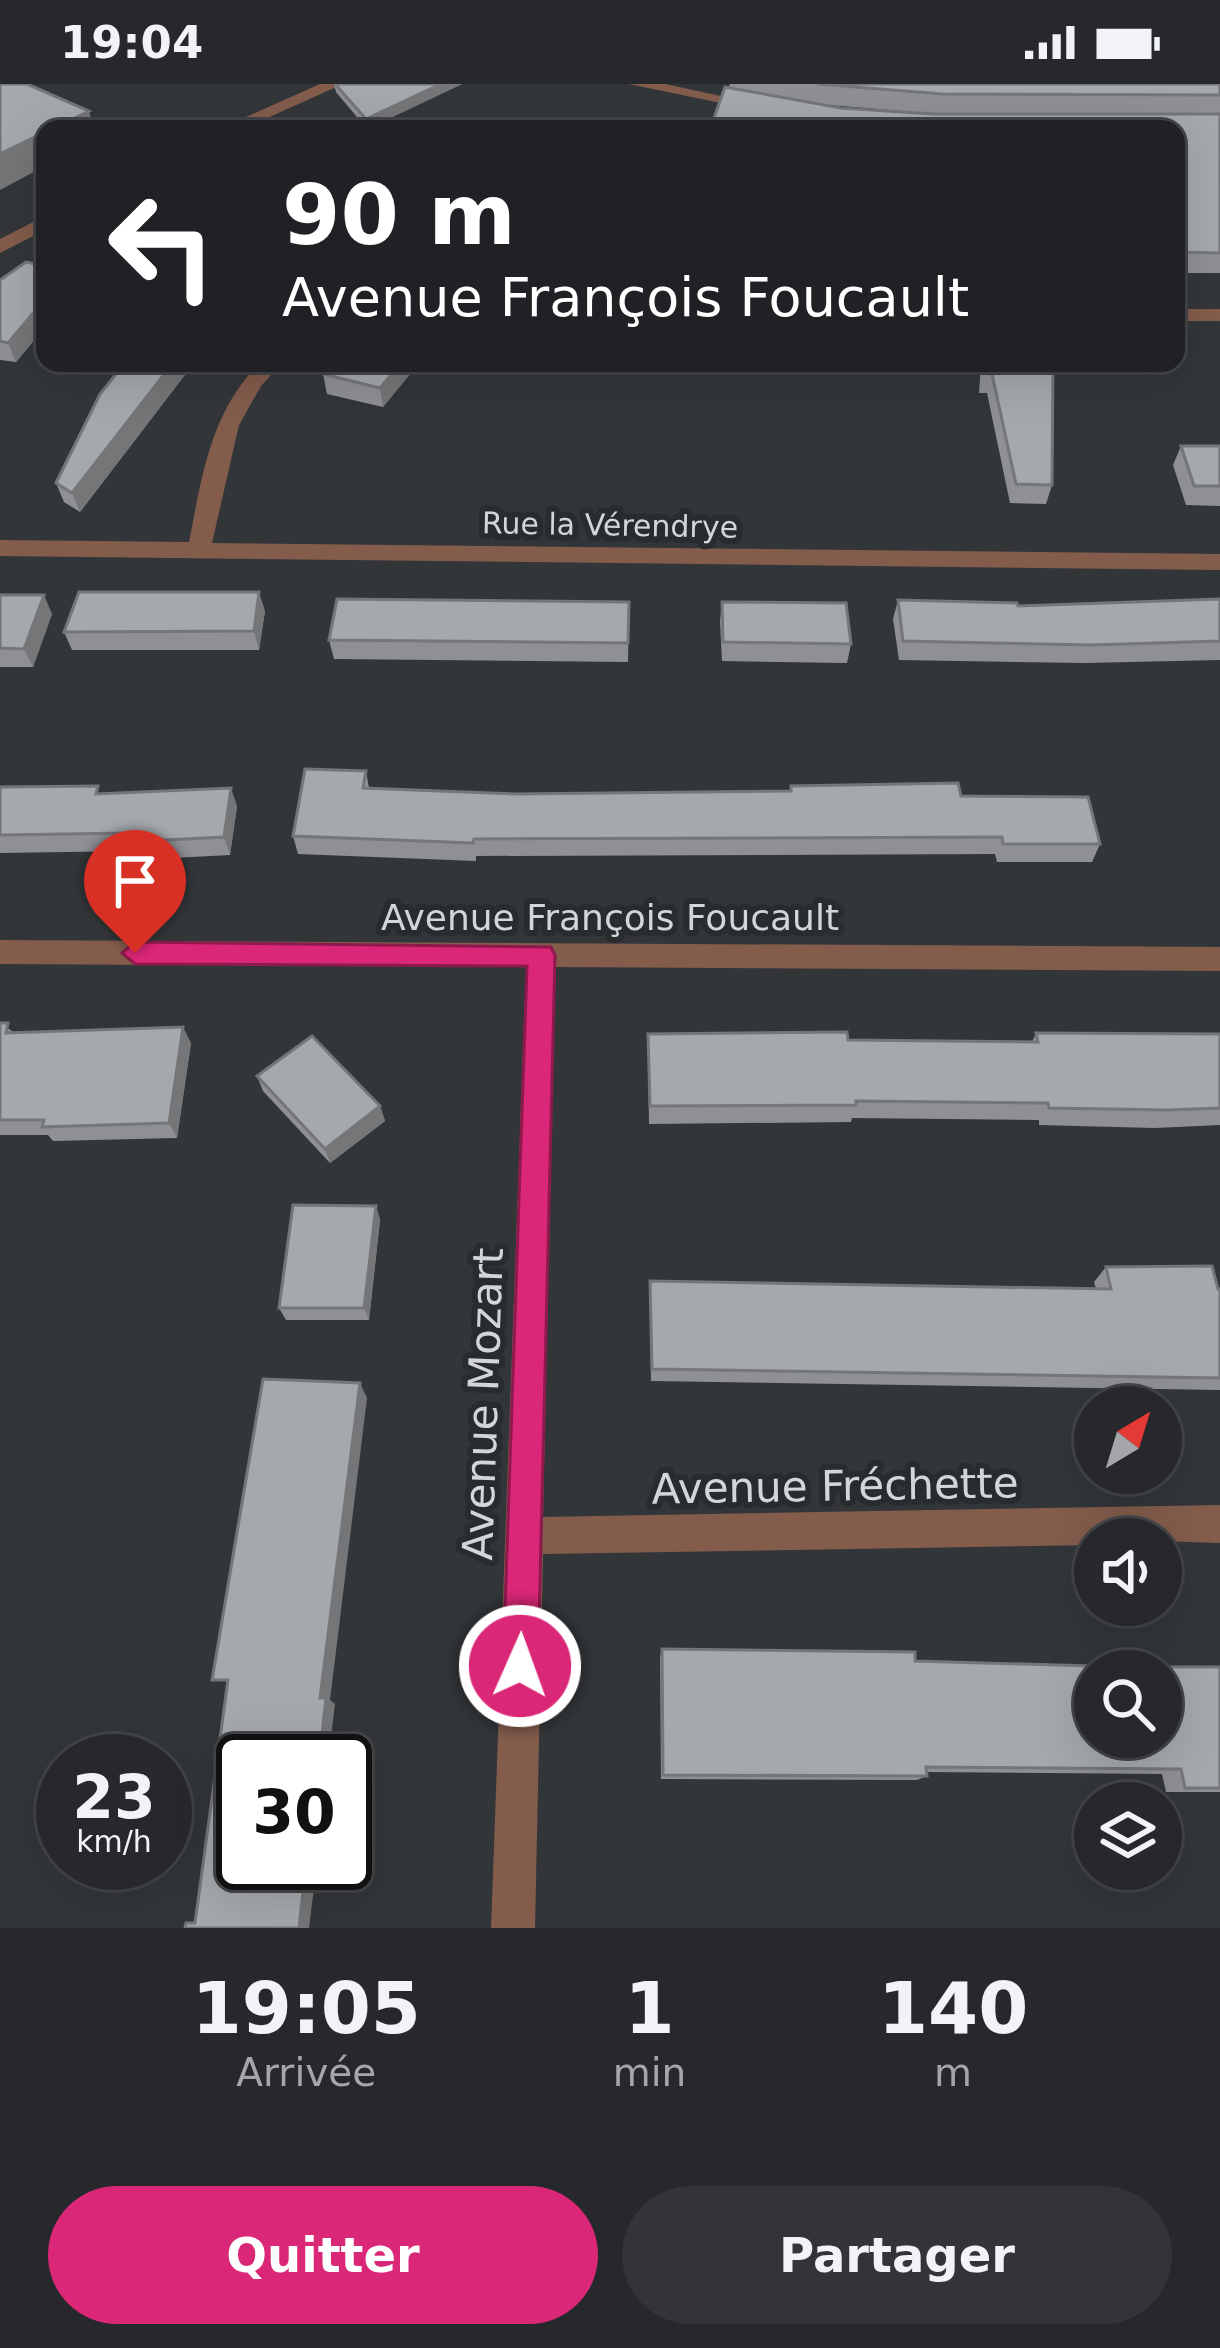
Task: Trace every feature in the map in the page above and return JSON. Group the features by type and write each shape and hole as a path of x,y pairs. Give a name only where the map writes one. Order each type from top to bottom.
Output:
{"street":[{"path":"249,120 335,84"},
{"path":"637,84 770,107"},
{"path":"0,247 36,226"},
{"path":"1185,315 1220,315"},
{"path":"199,550 225,426 261,372"},
{"name":"Rue la Vérendrye","path":"0,548 1220,562"},
{"name":"Avenue François Foucault","path":"0,952 1220,959"},
{"name":"Avenue Mozart","path":"513,1928 541,955"},
{"name":"Avenue Fréchette","path":"524,1536 1220,1524"}],"building":[{"path":"0,84 27,84 89,111 70,120 36,120 36,136 0,154"},
{"path":"335,84 441,84 366,119"},
{"path":"817,84 1220,84 1220,95 943,94"},
{"path":"725,87 841,108 933,114 1220,114 1220,253 1185,252 1185,120 713,120"},
{"path":"26,262 36,264 36,310 8,343 0,341 0,280"},
{"path":"118,372 166,372 72,493 56,483 100,394"},
{"path":"325,372 393,372 380,388"},
{"path":"1053,372 1052,485 1016,484 992,374 984,373"},
{"path":"1181,446 1220,446 1220,486 1194,486"},
{"path":"79,592 259,592 254,631 64,632"},
{"path":"0,595 44,595 24,649 0,648"},
{"path":"337,599 629,602 628,643 329,640"},
{"path":"1220,599 1220,641 1092,645 903,641 898,600 1018,606"},
{"path":"722,602 846,603 851,644 723,642"},
{"path":"305,769 366,771 363,788 515,794 791,791 791,786 958,783 961,796 1088,797 1100,844 1003,844 1002,837 474,839 473,843 293,836"},
{"path":"98,786 96,794 231,788 224,837 127,842 128,833 0,835 0,787"},
{"path":"0,1023 8,1023 6,1033 183,1027 169,1123 42,1127 44,1120 0,1120"},
{"path":"847,1032 848,1040 1038,1042 1036,1033 1220,1034 1220,1108 856,1101 856,1105 650,1106 648,1034"},
{"path":"312,1036 380,1106 325,1149 257,1076"},
{"path":"293,1205 376,1206 364,1308 279,1308"},
{"path":"1212,1266 1220,1289 1220,1378 652,1369 650,1281 1111,1289 1106,1267"},
{"path":"263,1379 360,1383 320,1698 326,1698 322,1734 221,1734 228,1680 212,1680"},
{"path":"662,1649 915,1652 915,1661 1074,1666 1074,1758 1182,1758 1182,1667 1220,1667 1220,1788 1185,1788 1181,1769 926,1767 927,1776 663,1775"},
{"path":"216,1768 216,1890 303,1890 299,1928 185,1928 186,1923 195,1923"}],"route":[{"path":"135,953 541,955 520,1666"}]}
